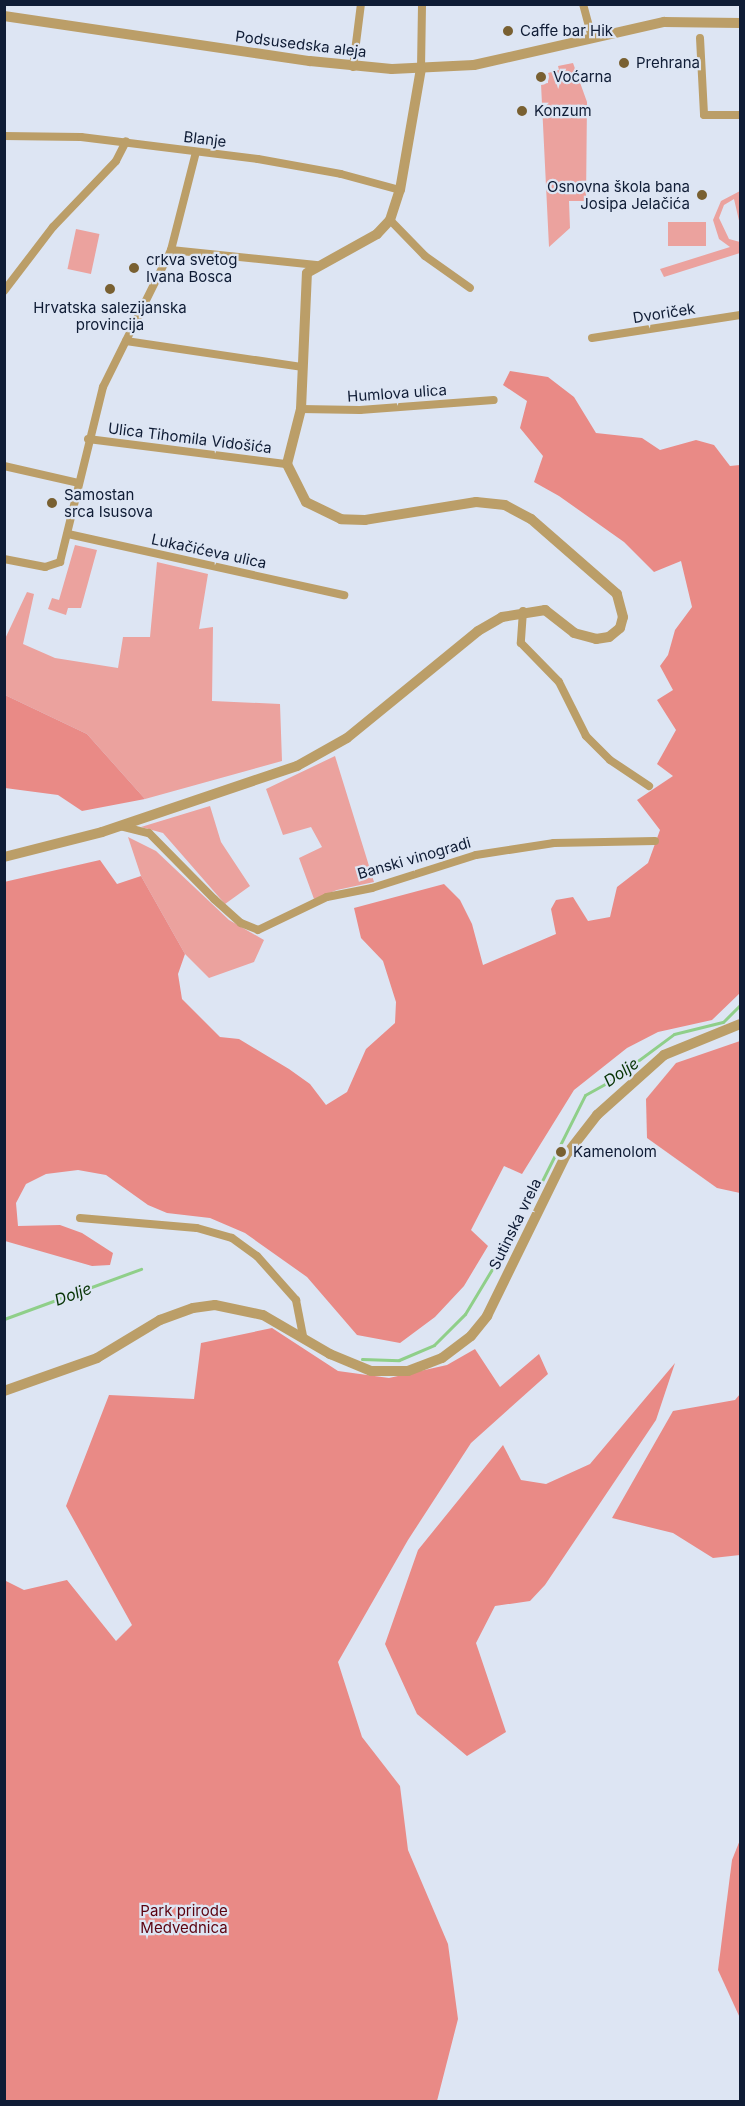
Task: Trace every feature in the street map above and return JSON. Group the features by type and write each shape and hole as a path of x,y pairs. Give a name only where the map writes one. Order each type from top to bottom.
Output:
{"street":[{"path":"353,67 361,4"},
{"path":"422,4 421,69 400,190 390,220 377,234 316,265 307,273 304,283 301,409 287,464 296,488 306,502 341,519 365,519 476,502 505,505 531,519 600,577 617,594 623,617 620,628 609,636 596,639 574,633 545,610 524,611 521,643 559,682 586,736 610,760 649,786"},
{"path":"584,4 592,38"},
{"name":"Podsusedska aleja","path":"4,16 353,67 421,69 482,63 664,22 741,23"},
{"path":"700,38 704,116 741,115"},
{"name":"Blanje","path":"4,136 126,141 304,166 400,190"},
{"path":"4,291 53,227 116,161 126,141"},
{"path":"4,559 56,566 68,534 88,439 103,387 171,250 196,152"},
{"path":"390,220 425,256 470,288"},
{"path":"171,250 316,265"},
{"name":"Dvoriček","path":"592,338 741,315"},
{"path":"126,341 303,367"},
{"name":"Humlova ulica","path":"301,409 360,411 495,400"},
{"name":"Ulica Tihomila Vidošića","path":"88,439 287,464"},
{"path":"4,466 78,483"},
{"name":"Lukačićeva ulica","path":"68,534 344,595"},
{"name":"Banski vinogradi","path":"4,857 120,826 297,766 347,738 477,631 502,617 524,611"},
{"name":"Banski vinogradi","path":"120,826 149,833 214,899 242,922 258,930 327,897 372,888 476,855 554,843 655,841"},
{"name":"Sutinska vrela","path":"4,1391 91,1361 160,1320 193,1308 236,1307 263,1315 358,1368 385,1373 418,1368 454,1350 487,1316 552,1182 586,1127 621,1089 664,1054 741,1024"},
{"path":"80,1218 197,1228 232,1238 256,1256 296,1300 303,1336"}],"shaded area":[{"path":"573,63 587,102 586,201 569,201 570,228 549,247 541,84 548,83 548,73 559,70 558,66"},
{"path":"740,191 740,225 734,199 724,205 719,218 729,239 740,242 740,253 664,277 660,269 730,247 719,239 713,220 721,201"},
{"path":"668,222 706,222 706,246 668,246"},
{"path":"76,229 99,234 91,274 67,269"},
{"path":"75,545 97,550 81,608 68,608 66,615 48,609 52,598 59,600"},
{"path":"157,562 208,574 199,629 213,627 212,701 280,704 282,761 145,799 87,734 5,695 4,641 27,592 34,594 23,644 55,658 118,668 123,637 150,637"},
{"path":"335,756 374,882 337,890 314,899 299,858 322,847 311,827 283,835 266,789"},
{"path":"210,806 221,842 250,886 225,904 163,833 141,827"},
{"path":"128,837 156,851 229,920 264,940 254,962 209,978 185,954 141,876"}],"green space":[{"path":"510,371 548,377 574,397 596,433 642,438 660,450 696,440 714,445 730,466 740,465 740,993 712,1020 658,1032 627,1048 574,1090 522,1174 504,1166 471,1230 488,1246 464,1286 435,1317 400,1343 357,1335 307,1277 245,1233 210,1218 167,1213 148,1205 106,1175 78,1170 46,1174 26,1184 16,1203 18,1226 60,1225 82,1233 113,1253 110,1265 92,1266 5,1241 4,882 100,860 117,884 141,876 185,954 178,974 182,999 220,1037 239,1039 289,1069 310,1084 326,1105 347,1092 366,1049 395,1023 396,1002 383,961 361,938 354,908 444,884 460,900 472,924 483,965 556,934 551,909 556,900 573,897 588,921 610,917 617,887 648,863 660,830 637,800 673,776 657,764 676,730 657,700 673,690 660,666 668,655 675,630 692,607 681,561 654,572 624,542 559,496 534,482 543,456 520,428 527,401 503,385"},
{"path":"5,695 87,734 145,799 82,811 58,795 5,788"},
{"path":"740,1041 740,1193 717,1188 647,1138 646,1099 676,1063"},
{"name":"Park prirode Medvednica","path":"272,1328 338,1371 389,1378 447,1365 475,1349 500,1387 539,1354 548,1374 471,1443 408,1540 338,1662 362,1737 400,1786 408,1850 448,1944 458,2019 437,2101 5,2101 4,1580 24,1590 67,1580 116,1641 132,1625 66,1506 109,1395 194,1399 201,1343"},
{"path":"675,1363 656,1420 545,1585 530,1601 495,1606 476,1643 506,1732 467,1756 417,1714 385,1644 418,1550 503,1445 521,1480 546,1484 590,1464"},
{"path":"740,1394 740,1555 713,1558 673,1533 612,1518 673,1411 735,1400"},
{"path":"740,1840 740,2018 718,1970 732,1860"}],"waterway":[{"name":"Dolje","path":"541,1183 585,1095 612,1080 674,1034 723,1022 740,1005"},
{"name":"Dolje","path":"362,1359 399,1360 434,1345 465,1314 507,1244"},
{"name":"Dolje","path":"4,1319 141,1269"}],"place":[{"name":"Caffe bar Hik","path":"508,31"},
{"name":"Prehrana","path":"624,63"},
{"name":"Voćarna","path":"541,77"},
{"name":"Konzum","path":"522,111"},
{"name":"Osnovna škola bana Josipa Jelačića","path":"702,195"},
{"name":"crkva svetog Ivana Bosca","path":"134,268"},
{"name":"Hrvatska salezijanska provincija","path":"110,289"},
{"name":"Samostan srca Isusova","path":"52,503"},
{"name":"Kamenolom","path":"561,1152"}]}
